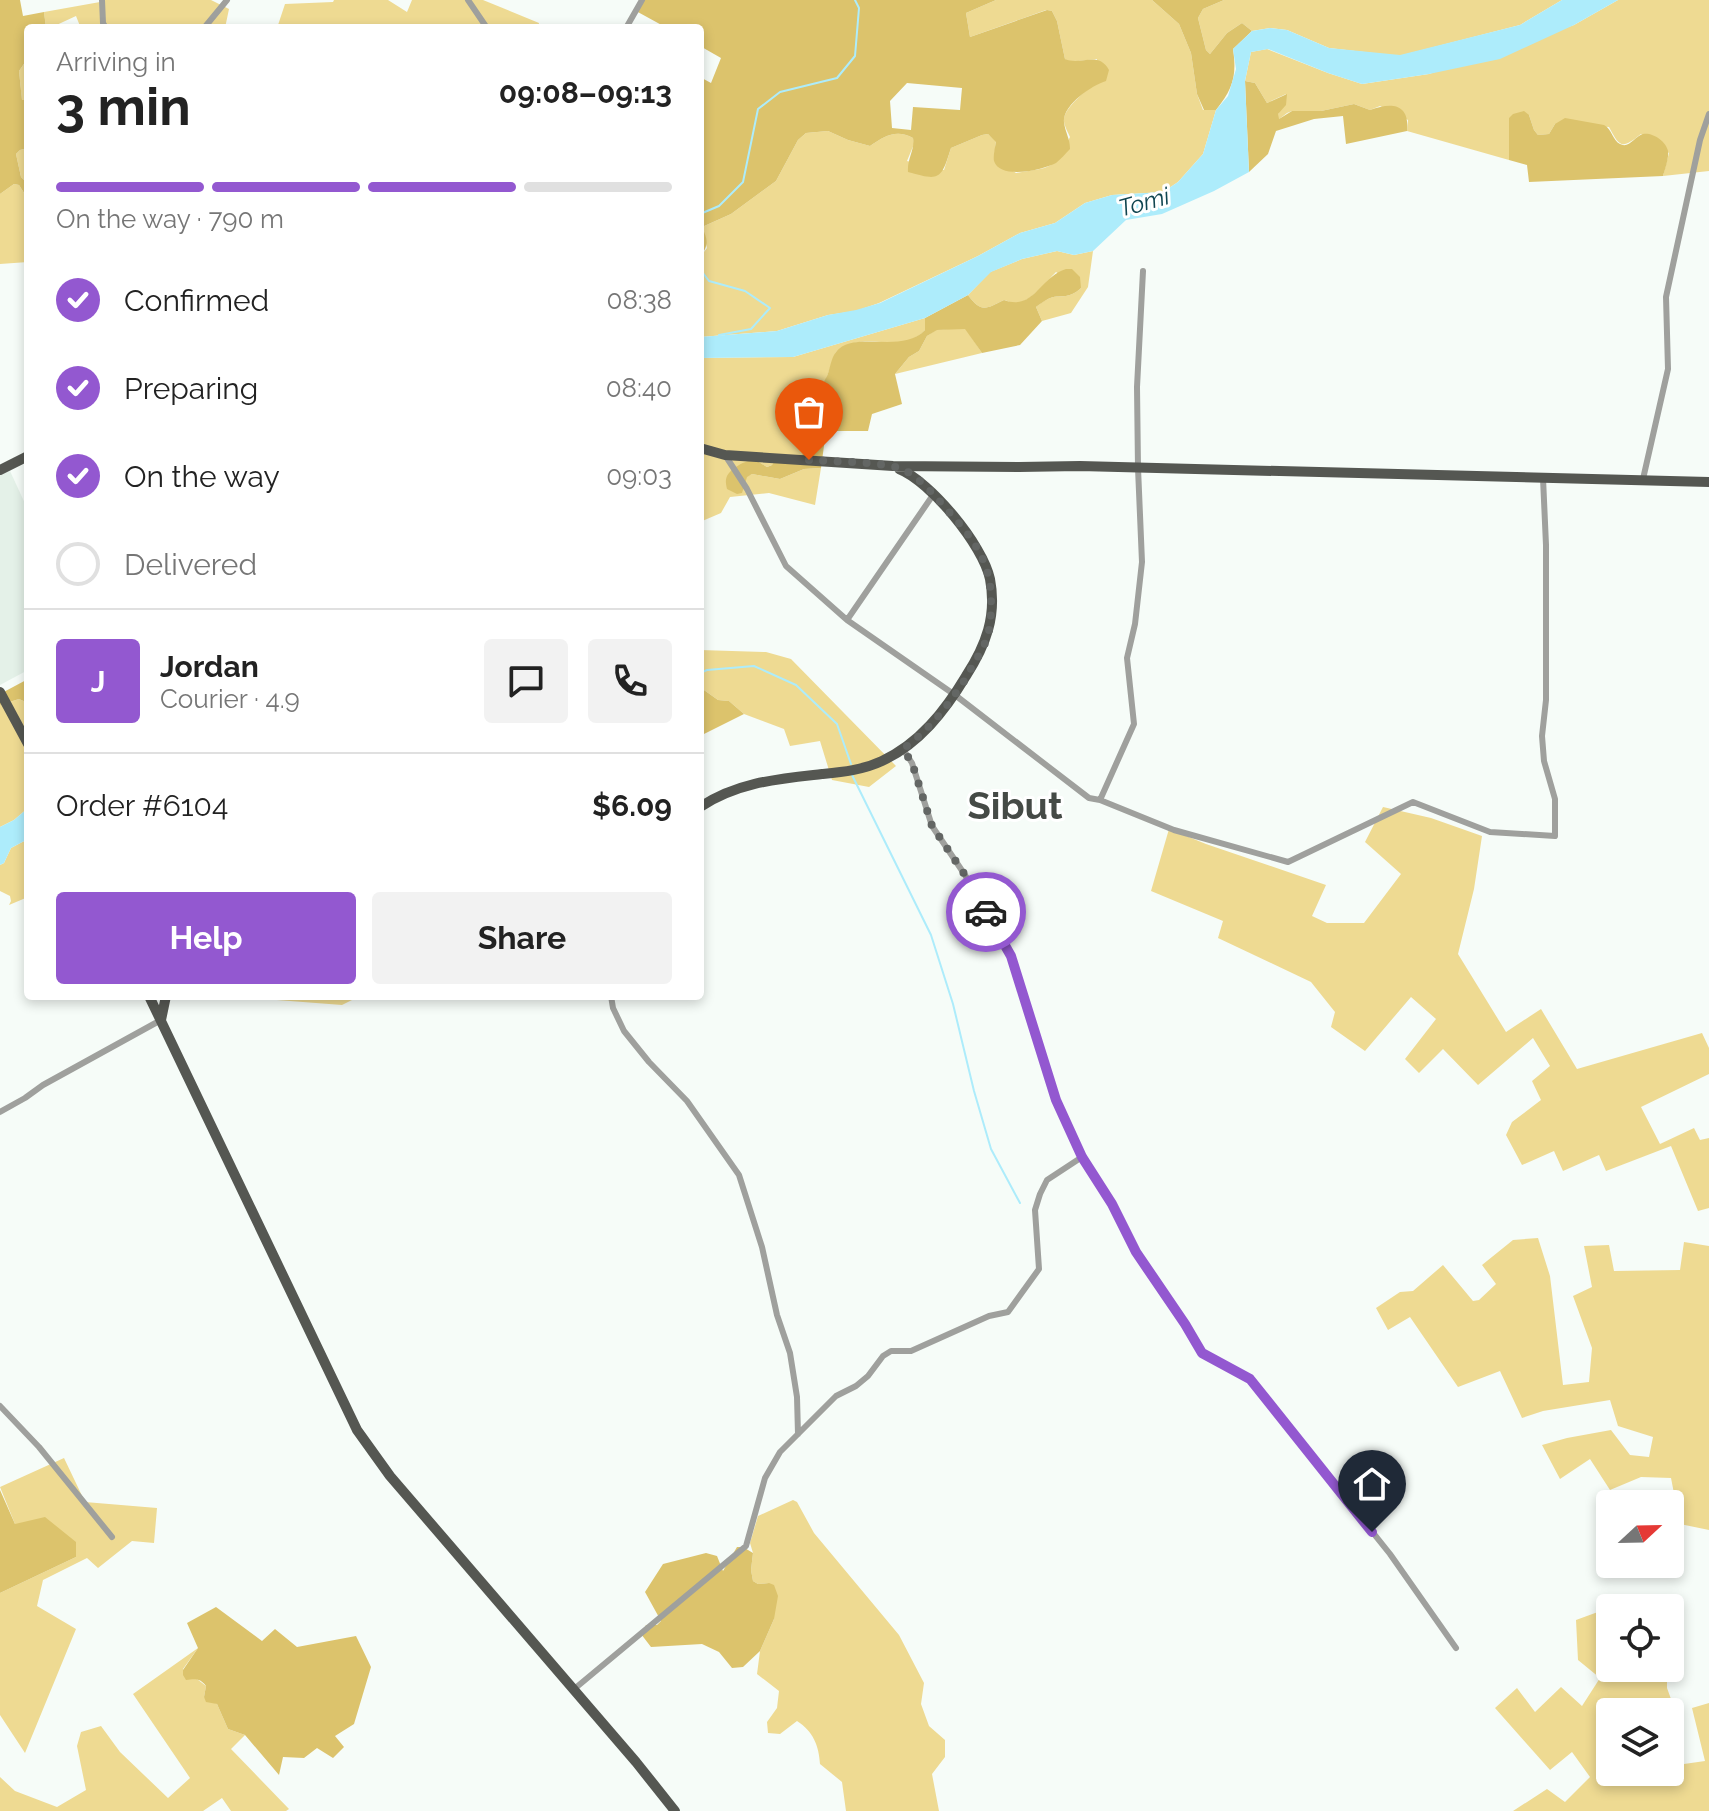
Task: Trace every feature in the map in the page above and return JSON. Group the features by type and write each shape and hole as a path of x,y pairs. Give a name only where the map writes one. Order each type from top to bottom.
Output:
{"main road":[{"path":"704,449 725,455 893,466 1080,466 1709,482"},
{"path":"0,470 24,458"},
{"path":"704,804 759,781 880,763 917,739 955,695 986,641 991,620 991,584 977,547 933,495 908,472 893,466"},
{"path":"0,692 24,737"},
{"path":"151,1000 357,1430 390,1476 675,1811"},
{"path":"161,1020 165,1000"}],"street":[{"path":"102,0 104,24"},
{"path":"207,24 227,0"},
{"path":"468,0 484,24"},
{"path":"628,24 642,0"},
{"path":"1643,479 1668,369 1666,297 1700,140 1709,114"},
{"path":"1100,800 1134,724 1127,658 1135,624 1142,562 1137,387 1143,271"},
{"path":"725,455 747,489 786,566 847,620 955,695 1089,798 1174,830 1288,862 1413,802 1490,832 1555,836 1555,799 1544,761 1542,736 1546,700 1543,478"},
{"path":"847,620 933,495"},
{"path":"903,749 912,763 932,826 965,875 1011,956 1056,1100 1082,1157 1112,1204 1136,1252 1202,1353 1250,1379 1390,1554 1456,1648"},
{"path":"612,1000 624,1031 687,1101 739,1175 790,1353 797,1397 798,1434"},
{"path":"0,1112 161,1020"},
{"path":"573,1690 746,1546 765,1478 780,1452 836,1396 856,1386 891,1351 911,1351 989,1316 1008,1312 1039,1269 1035,1210 1040,1194 1047,1180 1082,1157"},
{"path":"0,1406 39,1447 112,1537"}],"shaded area":[{"path":"0,0 20,0 23,16 44,12 46,24 24,24 24,64 19,71 24,100 24,149 16,154 24,180 24,193 19,185 14,184 0,194"},
{"path":"211,0 229,9 226,24 79,24 76,16 59,24 46,24 44,12 100,2"},
{"path":"388,0 407,12 412,0 483,0 539,23 278,24 285,4"},
{"path":"642,0 996,0 966,13 970,37 1047,10 1052,11 1065,59 1100,61 1109,70 1106,81 1086,92 1068,109 1064,122 1070,149 1056,163 1032,170 1004,170 994,161 996,142 988,134 951,148 941,172 927,177 908,172 913,138 907,135 891,135 870,146 828,131 806,133 798,140 776,181 731,214 704,226 704,79 711,83 721,58 704,48 704,24 660,24 636,11","holes":["907,83 962,88 960,110 913,107 911,130 892,128 890,101"]},
{"path":"996,0 1152,0 1179,24 1191,53 1197,94 1203,110 1216,110 1203,154 1178,182 1163,192 1112,195 1085,203 1055,223 1020,233 879,303 777,331 704,337 704,252 707,248 704,226 731,214 776,181 798,140 806,133 828,131 870,146 891,135 907,135 913,138 914,144 907,161 944,170 951,148 988,134 996,141 994,159 1016,173 1050,166 1060,156 1070,137 1064,118 1077,99 1095,84 1097,59 1069,62 1065,59 1052,11 1046,10 970,37 966,13"},
{"path":"1152,0 1224,0 1203,9 1198,18 1206,50 1210,54 1227,33 1242,23 1252,31 1233,49 1232,82 1216,110 1204,110 1197,94 1191,53 1179,24"},
{"path":"1224,0 1562,0 1520,25 1399,56 1329,48 1287,30 1270,28 1252,31 1242,23 1227,33 1210,54 1206,50 1198,18 1203,9"},
{"path":"1618,0 1709,0 1709,171 1663,176 1669,153 1641,134 1622,144 1609,127 1555,124 1549,134 1538,135 1529,115 1509,118 1509,160 1407,131 1408,120 1380,106 1370,110 1354,104 1321,111 1292,111 1278,120 1286,94 1267,103 1255,83 1245,81 1251,52 1267,49 1362,84 1429,74 1574,25"},
{"path":"24,64 22,101 19,71"},
{"path":"1245,81 1255,83 1267,103 1287,94 1286,105 1278,114 1279,119 1292,111 1321,111 1354,104 1370,110 1392,106 1398,107 1405,115 1407,131 1346,144 1343,116 1314,119 1276,131 1268,154 1249,172"},
{"path":"1524,111 1538,135 1549,134 1555,124 1565,118 1604,125 1623,145 1643,134 1654,136 1665,144 1668,151 1663,176 1529,182 1527,165 1509,160 1509,118"},
{"path":"24,149 24,180 16,154"},
{"path":"14,184 19,185 24,193 24,262 0,264 0,194"},
{"path":"1057,251 1074,255 1093,251 1088,287 1071,313 1042,321 1036,307 1048,299 1068,296 1081,288 1056,272 1023,302 1004,300 984,308 968,295 990,272 1022,259"},
{"path":"1066,269 1072,269 1080,277 1081,288 1068,296 1048,299 1036,307 1042,321 1020,345 982,353 965,329 937,330 927,336 919,351 909,357 895,374 902,404 872,414 868,431 826,431 821,468 804,469 780,479 752,474 747,477 742,493 727,489 727,476 748,461 756,460 767,467 779,456 801,456 809,446 815,445 820,428 813,398 827,376 834,354 844,345 904,341 915,337 925,330 925,318 968,295 984,308 1004,300 1023,301"},
{"path":"925,318 925,330 908,341 863,341 836,352 826,379 813,398 821,436 809,450 797,457 767,467 757,461 747,476 752,474 780,479 804,469 821,468 815,505 769,493 730,497 721,513 704,520 704,358 793,357"},
{"path":"966,329 982,353 895,374 909,357 919,351 927,336 936,330"},
{"path":"10,471 24,501 24,672 0,685 0,475"},
{"path":"704,650 766,652 791,659 896,766 869,787 832,780 820,741 790,746 784,729 744,714 729,701 718,700 704,690"},
{"path":"24,681 24,701 19,699 0,705 0,694"},
{"path":"704,690 718,700 729,701 744,714 704,734"},
{"path":"19,699 24,701 24,811 0,827 0,705"},
{"path":"1383,807 1431,818 1482,836 1474,889 1458,954 1506,1032 1541,1009 1577,1069 1702,1033 1709,1048 1709,1074 1641,1107 1660,1144 1694,1128 1700,1140 1709,1138 1709,1208 1698,1211 1671,1146 1606,1171 1599,1155 1563,1171 1554,1151 1522,1165 1506,1135 1512,1122 1541,1100 1532,1081 1550,1066 1533,1038 1478,1085 1443,1049 1419,1073 1405,1059 1436,1019 1411,997 1365,1051 1331,1027 1335,1012 1311,982 1218,938 1223,921 1151,891 1169,829 1326,885 1312,916 1327,923 1364,923 1401,874 1365,842"},
{"path":"24,841 24,899 9,905 10,896 0,891 0,865 11,848"},
{"path":"278,1000 352,1000 342,1005"},
{"path":"1538,1238 1550,1276 1563,1385 1589,1382 1592,1348 1573,1296 1592,1287 1584,1246 1609,1245 1614,1271 1680,1270 1684,1242 1709,1246 1709,1530 1684,1525 1684,1490 1673,1490 1671,1478 1641,1477 1610,1490 1590,1459 1560,1479 1542,1445 1611,1430 1630,1455 1649,1457 1653,1437 1618,1426 1610,1400 1543,1411 1522,1418 1500,1371 1458,1387 1410,1317 1388,1330 1376,1308 1400,1292 1413,1291 1443,1265 1473,1301 1479,1300 1496,1284 1482,1265 1513,1240"},
{"path":"64,1458 85,1502 157,1508 154,1543 132,1541 98,1568 87,1558 43,1580 37,1606 76,1629 25,1753 0,1715 0,1593 76,1557 15,1524 0,1487"},
{"path":"0,1490 15,1524 45,1517 76,1542 76,1557 0,1593"},
{"path":"793,1500 814,1533 899,1635 924,1683 921,1704 929,1726 945,1740 945,1757 932,1774 939,1811 846,1811 842,1782 820,1764 817,1745 807,1729 797,1721 780,1734 768,1733 767,1722 777,1708 779,1691 757,1674 760,1651 774,1619 769,1583 753,1581 750,1543 758,1516"},
{"path":"737,1547 753,1553 753,1581 774,1585 778,1596 774,1619 760,1651 743,1667 732,1668 719,1652 702,1644 651,1647 641,1634 646,1625 657,1625 661,1621 645,1592 663,1564 706,1553 717,1556 723,1571"},
{"path":"216,1607 262,1641 275,1629 297,1647 356,1636 371,1667 354,1724 335,1736 344,1747 333,1758 317,1748 304,1758 283,1757 279,1775 245,1735 228,1729 217,1704 206,1702 204,1683 186,1680 183,1670 198,1648 187,1623"},
{"path":"1596,1613 1596,1675 1578,1660 1576,1620"},
{"path":"198,1648 183,1669 186,1679 197,1679 206,1686 204,1697 217,1704 228,1729 245,1735 231,1749 289,1809 231,1811 222,1798 203,1811 0,1811 0,1777 15,1791 57,1807 86,1790 77,1746 81,1732 101,1726 120,1752 168,1798 190,1778 133,1694"},
{"path":"1597,1682 1667,1682 1671,1698 1596,1698 1596,1786 1684,1786 1684,1764 1705,1761 1692,1708 1709,1703 1709,1811 1513,1811 1547,1789 1565,1802 1590,1777 1572,1752 1550,1770 1495,1708 1517,1688 1535,1712 1561,1687 1582,1706"}],"water":[{"name":"Tomi","path":"1562,0 1618,0 1574,25 1500,59 1362,84 1268,49 1251,52 1245,81 1249,172 1162,214 1126,220 1093,251 1074,255 1057,251 1022,259 991,272 968,295 925,318 793,357 704,358 704,337 777,331 880,303 1020,233 1055,223 1085,203 1112,195 1163,192 1178,182 1203,154 1216,110 1228,96 1236,69 1233,49 1252,31 1270,28 1287,30 1329,48 1400,55 1520,25"},
{"path":"24,811 24,841 11,848 0,865 0,827"}],"waterway":[{"path":"704,212 719,206 743,182 758,109 780,92 837,78 855,56 859,8 855,0"},
{"path":"704,274 709,281 745,291 770,308 751,329 719,335"},
{"path":"704,671 754,666 796,685 837,724 851,764"},
{"path":"852,775 931,935 953,1004 991,1149 1020,1203"}],"way so far":[{"path":"809,460 893,466 908,472 962,526 987,567 991,584 991,620 986,641 955,695 917,739 903,749 912,763 932,826 986,912"}],"district":[{"name":"Sibut","path":"1015,805"}],"route":[{"path":"986,912 1011,956 1056,1100 1082,1157 1112,1204 1136,1252 1202,1353 1250,1379 1372,1532"}]}
